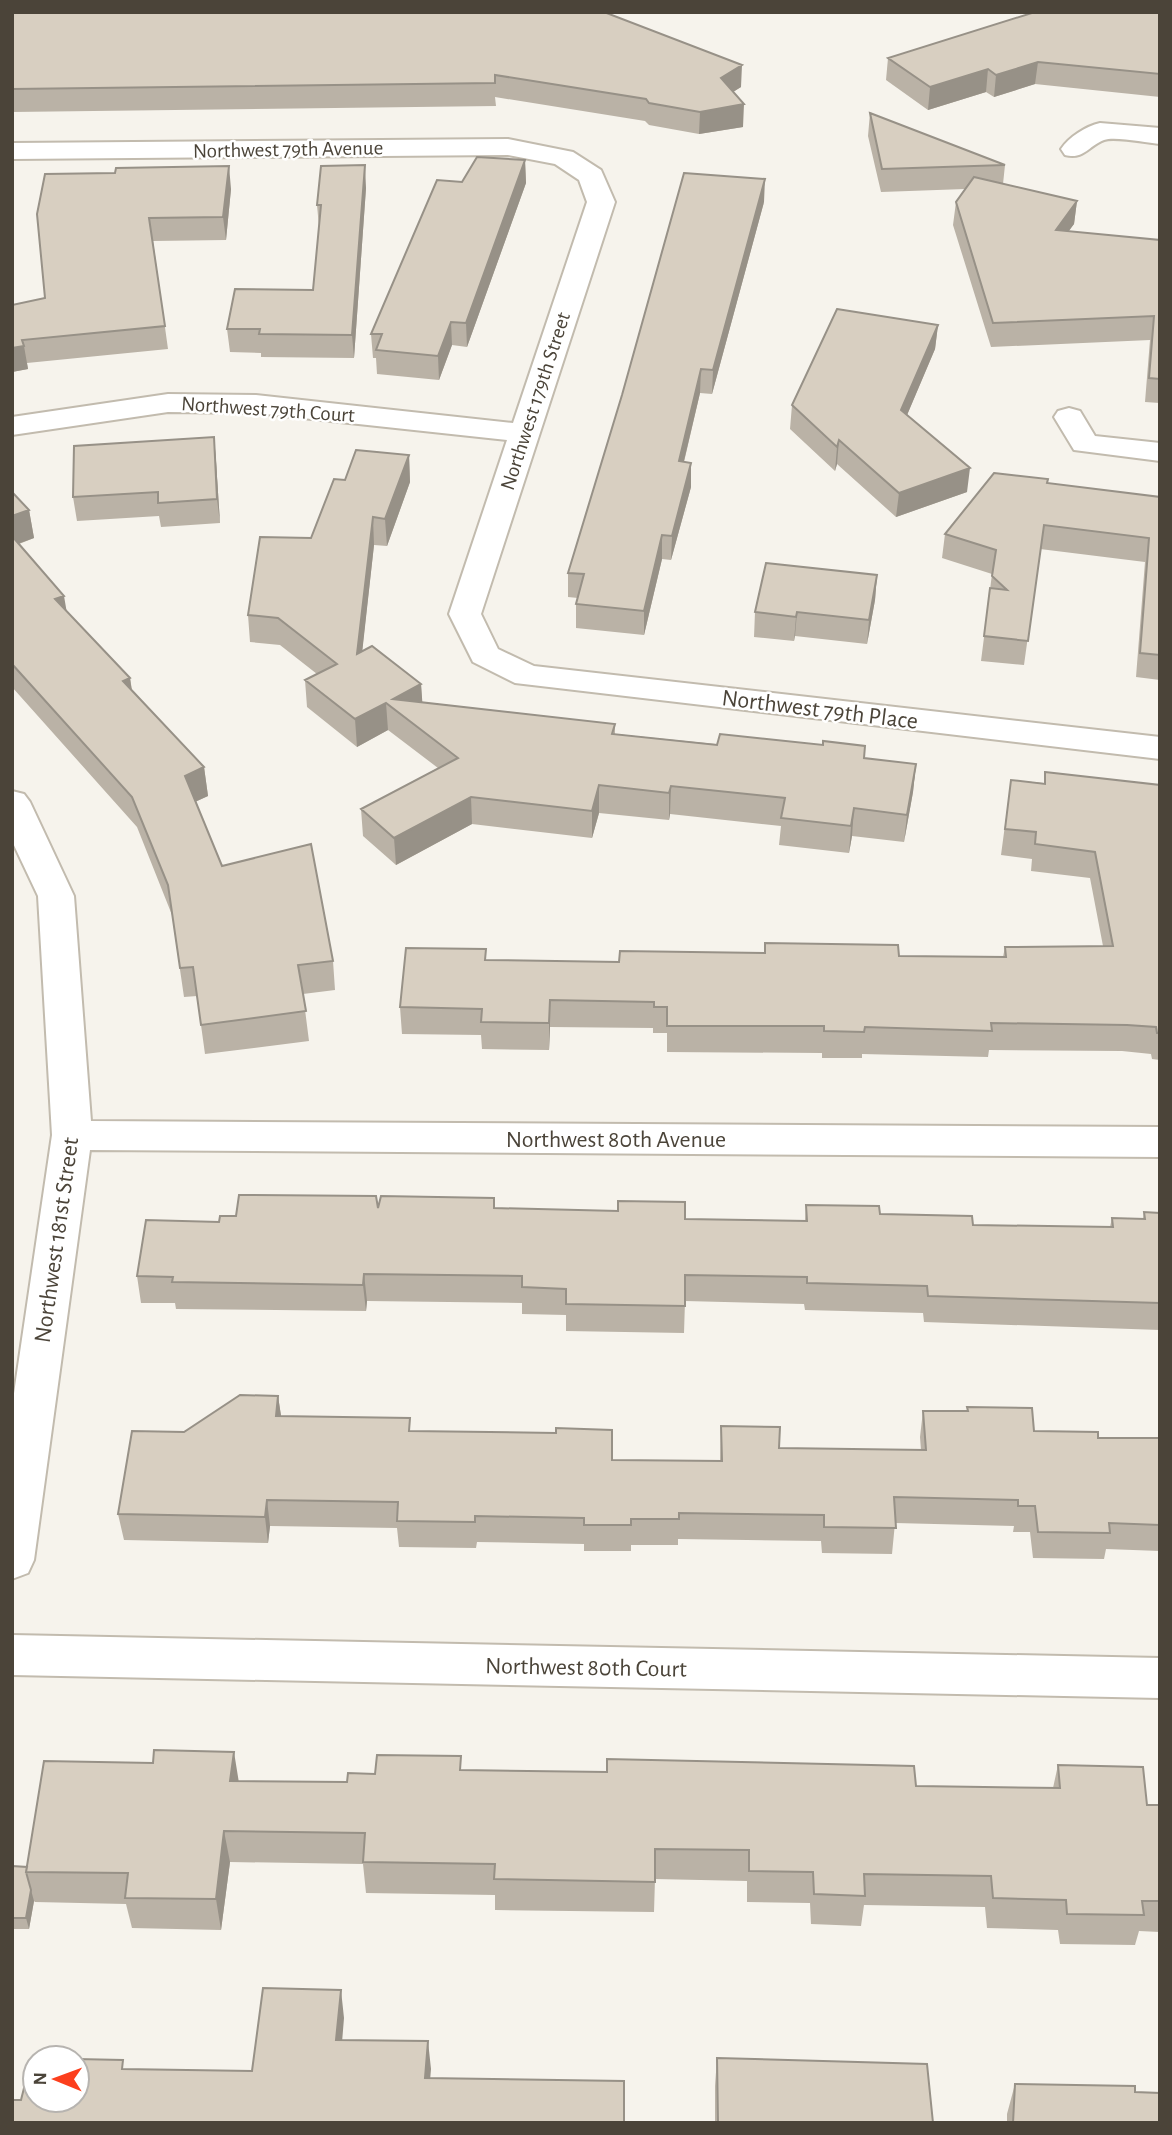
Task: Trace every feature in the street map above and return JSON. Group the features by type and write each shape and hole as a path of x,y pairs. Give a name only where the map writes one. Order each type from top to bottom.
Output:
{"street":[{"path":"1074,149 1100,131 1160,136"},
{"name":"Northwest 79th Avenue","path":"12,151 508,147 563,158"},
{"name":"Northwest 179th Street","path":"485,655 465,614 601,202 591,176 563,158"},
{"name":"Northwest 79th Court","path":"12,426 168,403 256,404 524,433"},
{"path":"1069,417 1085,444 1160,452"},
{"name":"Northwest 79th Place","path":"485,655 527,676 1160,748"},
{"name":"Northwest 181st Street","path":"12,802 56,895 72,1135 12,1560"},
{"name":"Northwest 80th Avenue","path":"72,1135 1160,1142"},
{"name":"Northwest 80th Court","path":"12,1656 1160,1678"}],"building":[{"path":"12,12 604,12 742,65 721,78 744,104 700,112 649,103 646,99 495,75 495,83 12,89"},
{"path":"1035,12 1160,12 1160,74 1038,62 996,75 988,69 930,87 888,58"},
{"path":"870,113 1005,165 882,169"},
{"path":"477,157 525,160 466,323 451,322 438,356 376,350 382,334 371,334 437,180 462,182"},
{"path":"365,165 352,335 259,334 260,329 227,329 235,289 313,290 321,205 317,205 321,166"},
{"path":"229,166 223,217 149,218 165,326 22,340 24,346 12,348 12,305 45,298 37,214 45,174 115,173 116,168"},
{"path":"684,173 765,179 713,370 701,369 679,461 691,463 672,536 662,535 644,611 576,604 584,574 568,573 622,395"},
{"path":"974,177 1077,201 1056,230 1160,240 1160,379 1149,378 1154,316 993,323 956,202"},
{"path":"837,309 938,325 901,410 970,468 899,493 839,440 837,447 792,405"},
{"path":"214,437 217,499 158,503 158,492 73,497 74,446"},
{"path":"356,450 409,455 385,519 373,517 357,654 372,646 421,684 393,699 615,724 612,734 717,745 720,734 823,745 823,741 865,746 864,758 916,764 907,815 854,808 851,826 781,818 785,798 671,786 669,793 599,785 592,811 471,797 394,838 361,809 458,758 386,703 355,719 305,680 337,664 278,618 248,615 260,537 311,538 334,479 345,480"},
{"path":"994,473 1048,479 1047,483 1160,497 1160,655 1140,653 1149,538 1044,525 1028,641 984,636 990,588 1007,590 992,576 996,550 945,534"},
{"path":"12,492 29,510 12,516"},
{"path":"12,536 64,596 55,599 130,678 123,681 204,767 185,776 222,866 311,844 333,961 298,965 306,1011 201,1025 193,967 180,968 168,885 132,797 12,664"},
{"path":"766,563 877,575 869,620 797,612 796,617 755,612"},
{"path":"1045,772 1160,785 1160,1033 1157,1033 1156,1027 1127,1025 991,1023 992,1031 865,1027 864,1032 824,1031 824,1026 667,1026 667,1007 654,1007 654,1002 550,1000 549,1023 481,1022 482,1009 400,1007 406,948 486,949 485,960 619,962 620,951 765,953 765,943 898,945 899,956 1006,957 1005,947 1113,946 1095,852 1035,844 1036,832 1005,829 1011,780 1045,784"},
{"path":"239,1195 376,1196 378,1208 381,1196 494,1198 494,1208 618,1211 618,1201 685,1202 685,1219 807,1221 806,1205 879,1206 880,1214 972,1216 973,1225 1113,1227 1112,1218 1145,1219 1144,1212 1160,1213 1160,1303 928,1296 927,1286 807,1283 807,1277 685,1275 685,1306 566,1304 566,1289 522,1287 522,1276 364,1274 363,1285 172,1282 173,1277 137,1276 146,1220 219,1222 220,1216 236,1216"},
{"path":"240,1395 278,1396 276,1416 410,1418 409,1431 556,1433 556,1428 612,1430 612,1460 722,1461 721,1426 780,1427 779,1448 926,1450 923,1411 968,1411 967,1407 1032,1408 1034,1431 1098,1432 1098,1438 1160,1438 1160,1525 1109,1523 1110,1533 1038,1532 1035,1506 1018,1506 1018,1500 894,1497 896,1528 824,1527 824,1515 679,1513 679,1519 631,1519 631,1525 584,1525 584,1518 475,1516 475,1522 397,1521 398,1502 267,1500 265,1517 118,1514 132,1431 184,1432"},
{"path":"154,1750 234,1752 230,1781 347,1782 348,1773 375,1774 377,1755 461,1756 460,1770 607,1772 607,1759 914,1766 916,1786 1060,1788 1058,1765 1143,1767 1147,1805 1160,1805 1160,1901 1142,1901 1144,1915 1067,1914 1066,1900 993,1898 991,1876 864,1874 865,1896 814,1894 813,1872 749,1871 749,1850 655,1849 655,1882 494,1879 495,1864 363,1862 365,1833 224,1831 216,1899 125,1898 128,1873 26,1872 44,1761 153,1763"},
{"path":"12,1866 27,1867 31,1890 26,1918 12,1918"},
{"path":"263,1988 341,1990 336,2040 428,2041 425,2078 624,2081 624,2123 12,2123 12,2100 21,2100 21,2114 91,2114 91,2059 123,2060 122,2069 252,2071"},
{"path":"717,2058 927,2064 933,2123 718,2123"},
{"path":"1015,2084 1135,2086 1135,2092 1160,2093 1160,2123 1013,2123"}]}
